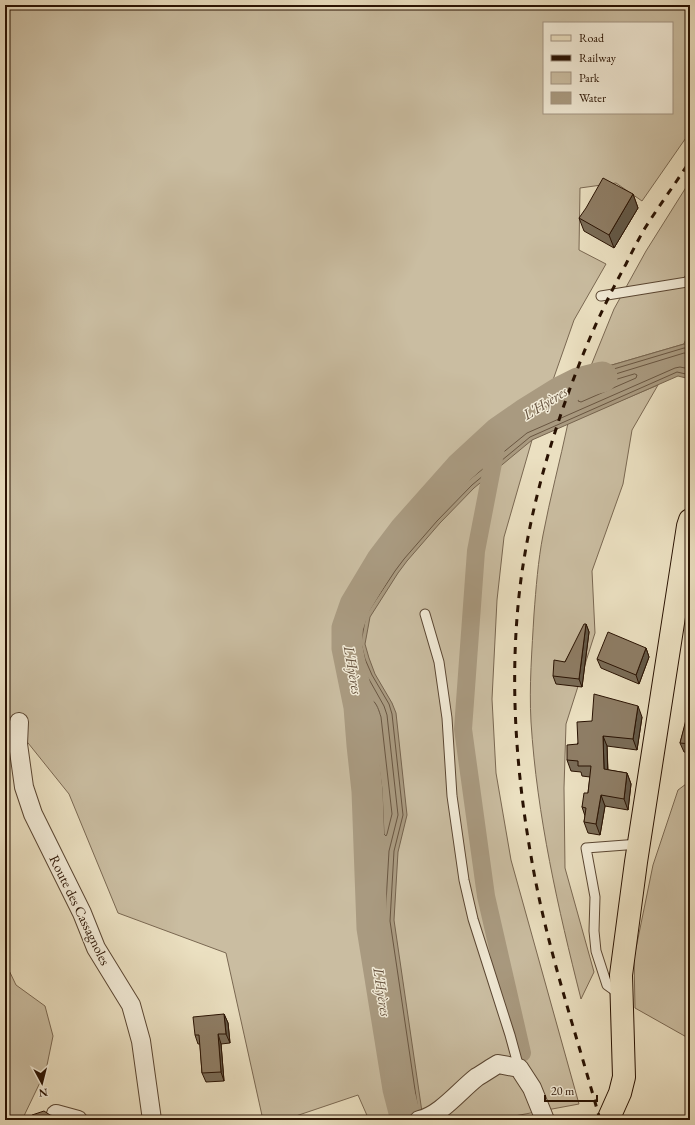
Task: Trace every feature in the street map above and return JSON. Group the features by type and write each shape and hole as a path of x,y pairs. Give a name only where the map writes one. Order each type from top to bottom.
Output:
{"main road":[{"path":"608,1120 620,1093 624,1077 621,975 639,844 690,520"}],"street":[{"name":"Route des Cassagnoles","path":"19,722 18,744 24,787 33,814 79,906 96,948 131,1005 141,1041 152,1120"},
{"path":"422,1119 439,1110 477,1077 498,1064 519,1068 532,1088 545,1120"},
{"path":"56,1114 78,1120"}],"lane":[{"path":"601,296 687,282 690,278"},
{"path":"425,614 439,662 447,718 452,796 464,880 473,919 519,1068"},
{"path":"622,996 607,985 596,951 594,932 595,897 586,848 639,844"}],"green space":[{"path":"5,5 690,5 690,132 642,201 616,183 580,188 579,250 606,264 574,320 532,440 504,537 497,600 492,699 496,773 511,860 579,1104 493,1120 369,1120 358,1095 284,1120 263,1120 226,953 118,913 69,794 8,718 5,721"},
{"path":"690,181 690,328 684,344 605,367 586,378 614,309 646,251"},
{"path":"658,385 632,430 623,484 592,571 595,633 566,724 564,788 565,868 594,972 581,999 564,931 543,827 534,757 530,708 534,614 538,565 546,521 568,423"},
{"path":"690,781 690,1039 635,1008 634,958 653,865 678,790"},
{"path":"5,962 16,985 45,1006 53,1036 46,1070 22,1120 5,1120"},
{"path":"690,1073 690,1120 686,1120"}],"water":[{"path":"684,344 690,345 690,379 678,376 532,440 474,488 440,523 398,573 370,617 365,644 375,674 392,703 396,713 407,815 398,852 394,920 422,1112 421,1120 406,1120 398,1089 372,928 367,791 362,745 347,648 347,628 355,605 382,560 404,531 460,468 499,432 562,391 605,367"}],"building":[{"path":"603,178 633,194 609,235 579,218"},
{"path":"584,624 586,624 579,679 553,676 554,660 565,662"},
{"path":"608,632 646,648 636,675 597,659"},
{"path":"594,694 638,706 633,739 603,736 604,769 627,773 624,799 601,795 596,824 584,822 586,808 582,807 584,793 588,793 591,766 578,766 578,761 567,760 567,745 578,744 577,722 592,721"},
{"path":"689,708 690,744 680,743"},
{"path":"224,1014 226,1034 218,1034 221,1072 202,1073 199,1035 195,1035 193,1017"},
{"path":"44,1111 50,1115 58,1117 58,1120 33,1120 32,1115"}],"waterway":[{"name":"L'Hyères","path":"406,1120 398,1089 372,928 367,791 359,707 347,648 347,628 355,605 382,560 404,531 460,468 499,432 525,414 578,383 602,377"},
{"path":"499,432 476,551 463,729 486,896 522,1053"}],"railway":[{"path":"600,1120 553,956 537,890 525,822 516,718 515,648 517,614 525,552 536,499 550,447 577,370 612,290 640,237 690,161"}]}
